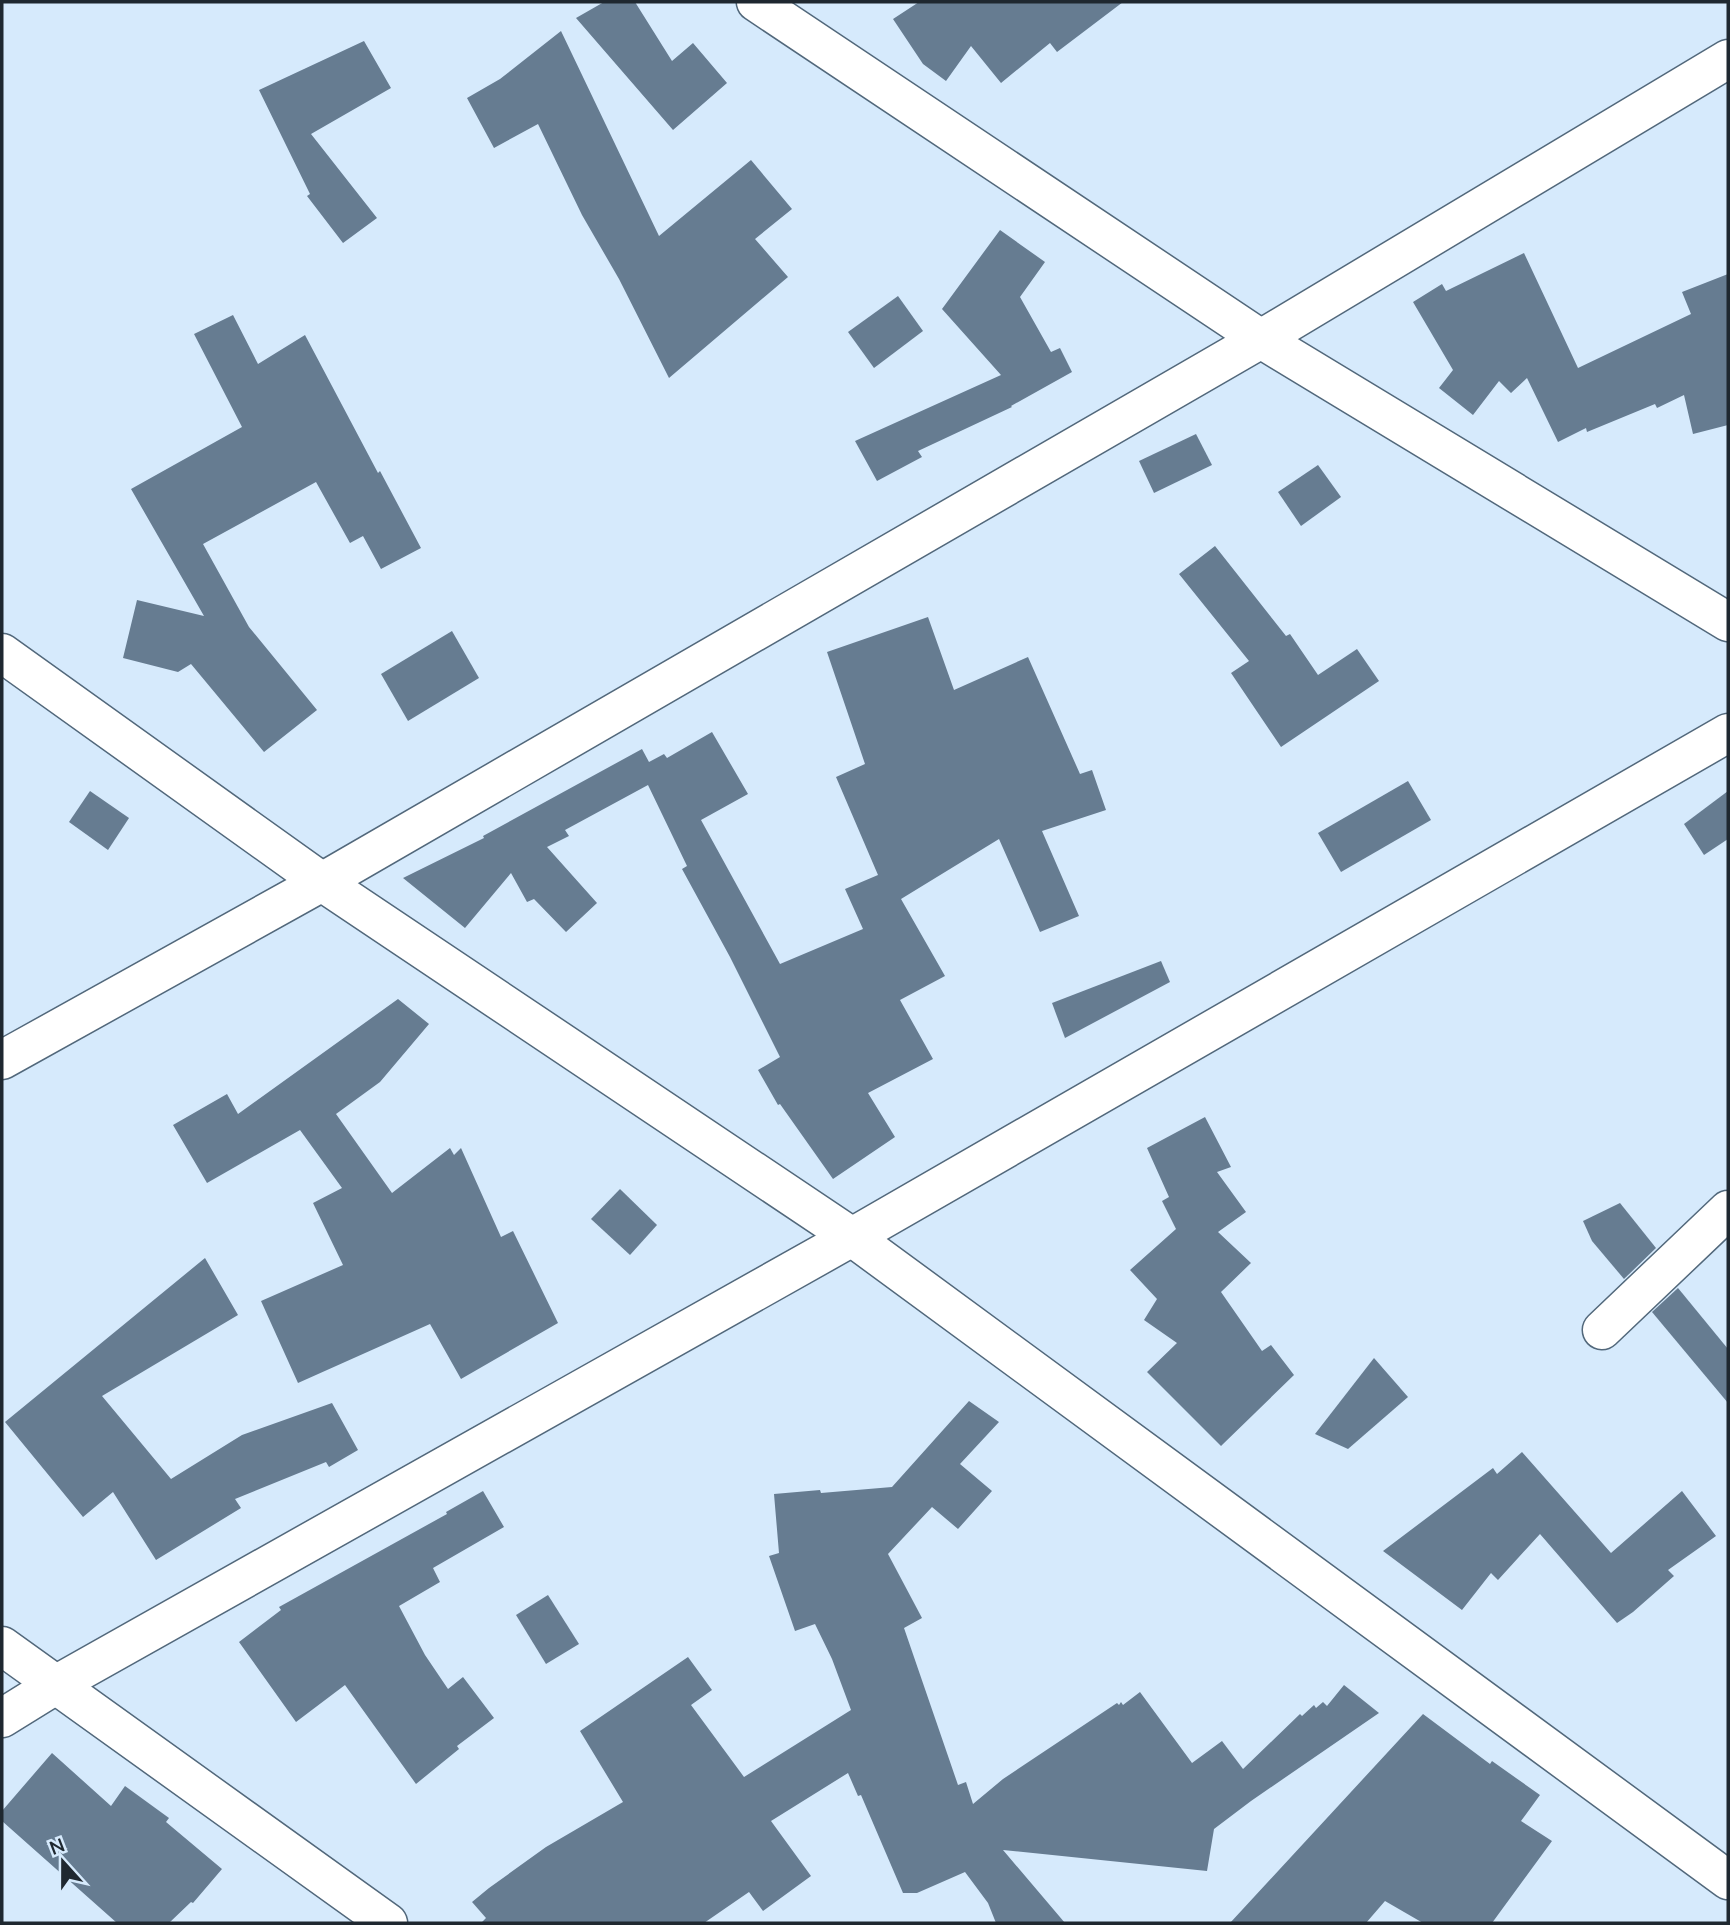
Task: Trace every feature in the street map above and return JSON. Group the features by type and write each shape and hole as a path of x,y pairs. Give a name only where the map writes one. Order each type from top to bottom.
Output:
{"street":[{"path":"756,2 1261,340 1728,622"},
{"path":"2,1060 322,882 1261,340 1728,59"},
{"path":"2,653 322,882 852,1237 1728,1880"},
{"path":"2,1718 57,1684 852,1237 1728,733"},
{"path":"1602,1330 1728,1210"},
{"path":"2,1646 388,1923"}],"building":[{"path":"604,2 635,2 672,61 693,43 727,83 673,130 576,18"},
{"path":"919,2 1123,2 1057,52 1050,43 1001,83 971,46 946,81 923,64 893,19"},
{"path":"561,31 659,236 751,160 792,209 755,239 788,277 669,378 619,279 582,215 538,124 494,148 467,98 500,79"},
{"path":"364,41 391,88 311,134 377,218 343,243 307,196 310,194 259,90"},
{"path":"1000,230 1045,262 1020,297 1051,352 1060,348 1072,372 1012,407 918,451 922,457 877,481 855,441 1001,375 942,309"},
{"path":"1524,253 1578,368 1691,314 1682,292 1728,274 1728,425 1693,434 1684,395 1657,408 1655,404 1587,432 1586,428 1558,442 1527,378 1511,393 1499,381 1473,415 1439,388 1453,370 1413,302 1442,284 1446,291"},
{"path":"898,296 923,331 874,368 848,332"},
{"path":"233,315 258,364 305,335 421,548 381,569 363,536 350,543 316,482 203,544 249,627 317,710 264,752 191,664 178,672 123,658 137,600 204,616 131,489 242,427 194,334"},
{"path":"1196,434 1212,465 1154,493 1139,461"},
{"path":"1318,465 1341,497 1301,526 1278,492"},
{"path":"1215,546 1286,636 1290,634 1318,675 1357,649 1379,681 1281,747 1231,673 1249,661 1179,574"},
{"path":"928,617 954,690 1028,657 1080,774 1092,770 1106,810 1042,831 1079,916 1040,932 999,839 901,899 945,976 900,1000 933,1059 868,1093 895,1137 833,1179 780,1104 778,1105 758,1070 780,1057 682,869 687,866 648,785 565,830 569,836 547,847 597,903 566,932 534,899 527,902 511,873 465,928 403,878 484,838 483,836 642,749 649,762 664,754 667,758 712,732 748,794 701,820 780,964 863,929 845,889 878,875 836,777 865,764 827,652"},
{"path":"452,631 479,678 408,721 381,674"},
{"path":"1408,781 1431,820 1341,872 1318,833"},
{"path":"90,791 129,818 108,850 69,822"},
{"path":"1728,791 1728,839 1704,855 1684,824"},
{"path":"1161,961 1170,982 1065,1038 1052,1003"},
{"path":"398,999 429,1024 380,1082 336,1114 392,1193 450,1148 454,1155 461,1148 501,1237 513,1231 558,1323 461,1379 430,1324 298,1383 261,1301 343,1265 313,1203 342,1188 300,1130 207,1183 173,1125 227,1094 238,1114"},
{"path":"1205,1117 1231,1167 1217,1172 1246,1212 1218,1232 1251,1263 1221,1292 1262,1351 1271,1345 1294,1375 1221,1446 1147,1372 1177,1343 1144,1320 1157,1299 1130,1270 1176,1229 1162,1201 1169,1197 1147,1148"},
{"path":"620,1189 657,1225 630,1255 591,1219"},
{"path":"1620,1203 1656,1248 1624,1279 1592,1241 1583,1221"},
{"path":"205,1258 238,1315 102,1396 171,1479 242,1435 332,1403 358,1450 329,1467 326,1462 235,1499 241,1508 156,1560 113,1492 83,1517 5,1422"},
{"path":"1678,1288 1728,1349 1728,1403 1652,1312"},
{"path":"1374,1358 1408,1397 1348,1449 1315,1434"},
{"path":"969,1401 999,1422 960,1464 992,1491 958,1529 932,1507 888,1554 922,1618 904,1628 958,1785 966,1782 973,1804 1003,1779 1117,1703 1119,1705 1121,1702 1123,1705 1140,1692 1192,1763 1222,1741 1243,1769 1300,1714 1302,1716 1314,1705 1316,1708 1323,1702 1327,1706 1344,1685 1379,1713 1214,1829 1207,1871 1003,1850 1065,1923 996,1923 988,1903 965,1872 917,1893 903,1893 861,1795 858,1796 848,1773 771,1821 811,1876 763,1911 749,1892 704,1923 481,1923 486,1918 472,1902 546,1847 623,1802 580,1731 688,1657 712,1690 691,1705 744,1777 851,1710 832,1659 815,1624 795,1631 769,1556 779,1553 774,1494 892,1487"},
{"path":"1522,1452 1611,1553 1682,1491 1716,1536 1668,1570 1674,1576 1617,1623 1540,1534 1498,1580 1491,1573 1462,1610 1383,1551 1493,1468 1497,1474"},
{"path":"483,1491 504,1527 433,1568 440,1582 399,1606 425,1655 448,1689 463,1677 494,1718 457,1746 459,1749 416,1784 345,1685 296,1722 239,1642 281,1610 279,1607 447,1514 446,1512"},
{"path":"548,1595 579,1644 546,1664 516,1615"},
{"path":"1423,1714 1490,1764 1492,1761 1540,1795 1521,1821 1552,1841 1492,1923 1423,1923 1385,1901 1366,1923 1230,1923"},
{"path":"52,1753 111,1806 125,1786 169,1818 166,1822 222,1869 193,1903 169,1923 117,1923 2,1821 2,1811"}]}
